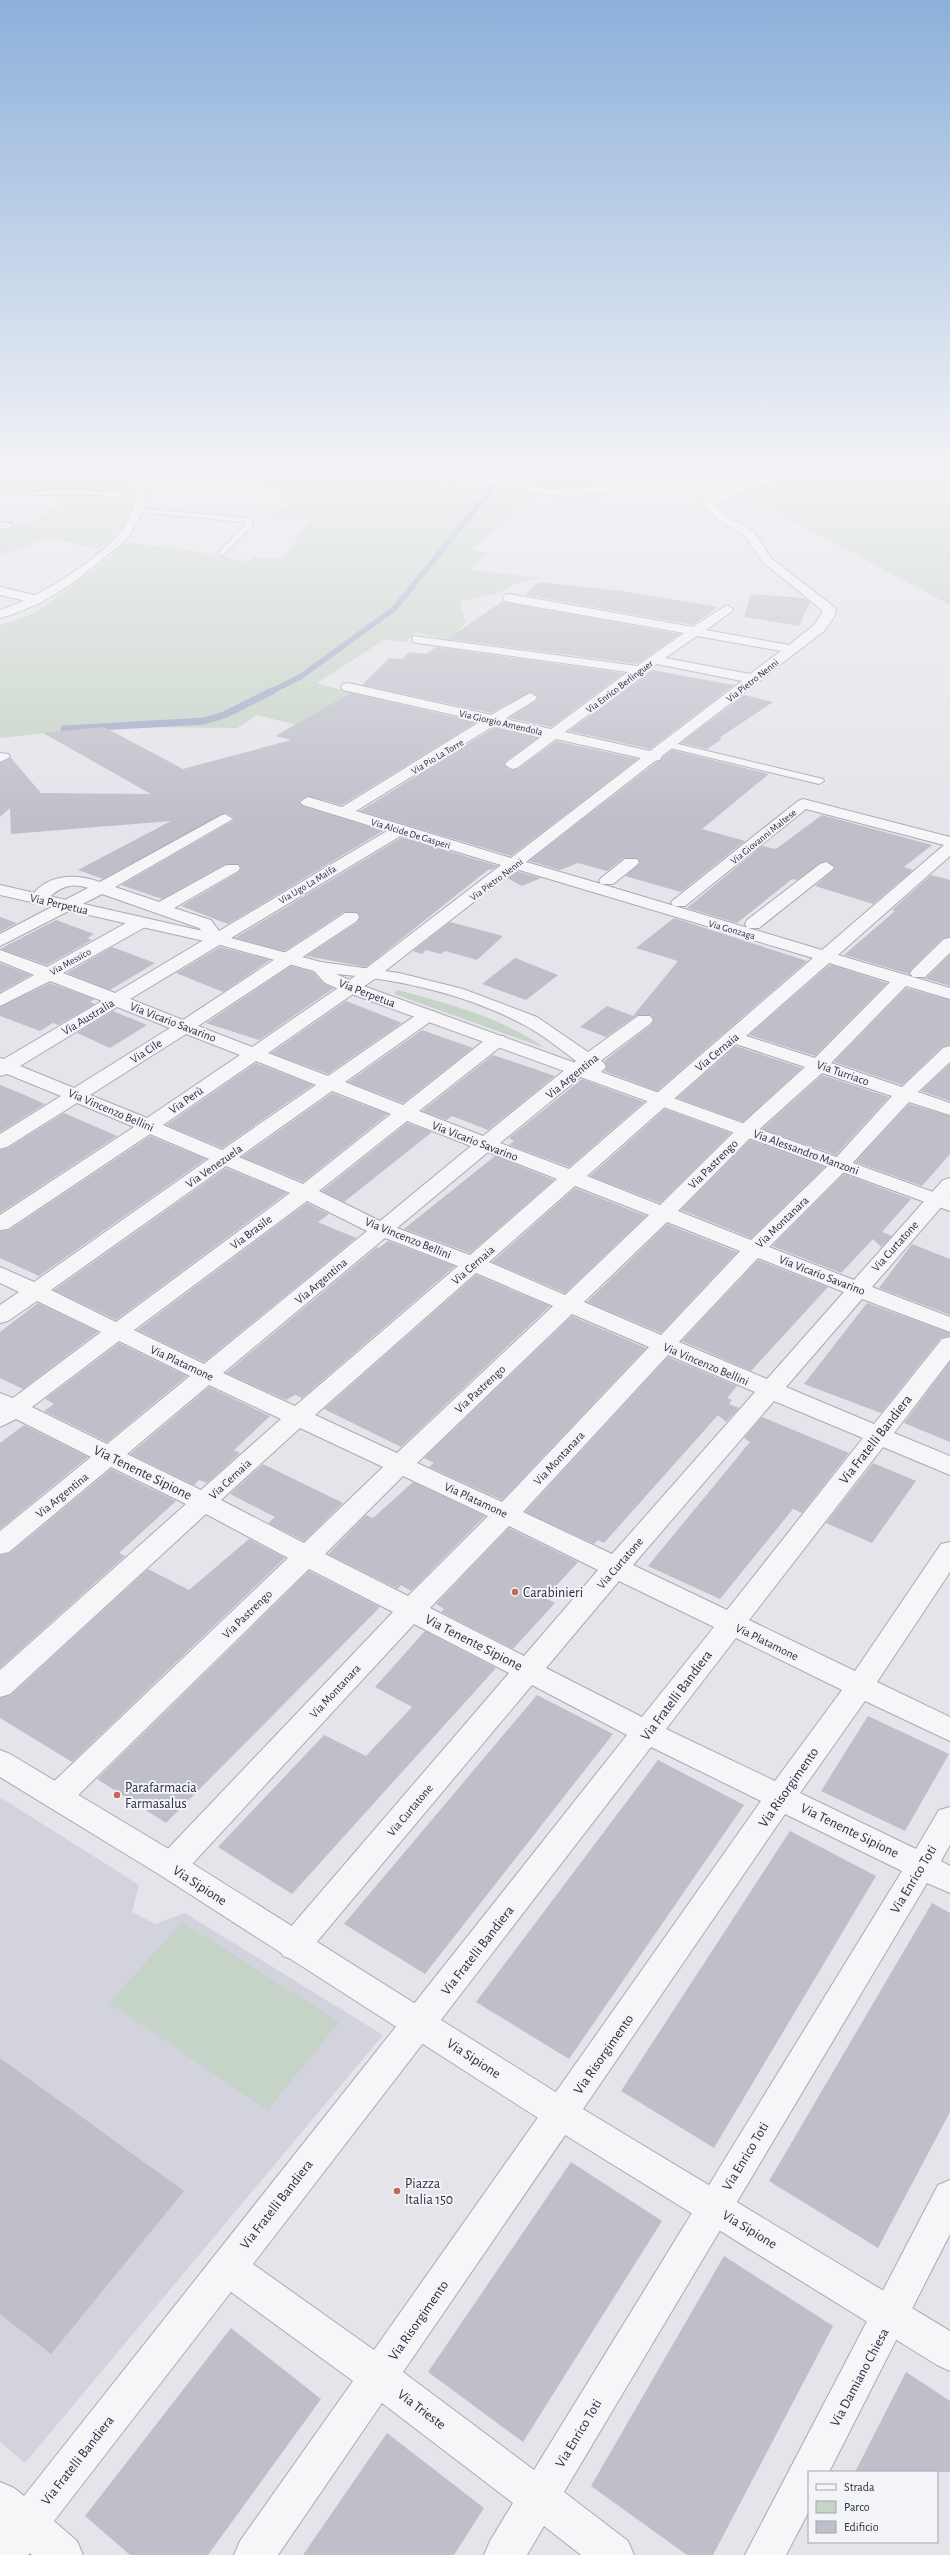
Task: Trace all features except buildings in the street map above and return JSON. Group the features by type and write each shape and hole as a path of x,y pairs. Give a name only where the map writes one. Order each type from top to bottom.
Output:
{"street":[{"path":"0,614 39,600 62,584"},
{"name":"Via Pietro Nenni","path":"370,974 520,861 819,628 828,617 830,610 798,584"},
{"path":"0,591 39,600"},
{"path":"508,598 792,649"},
{"name":"Via Enrico Berlinguer","path":"512,765 640,670 727,609"},
{"path":"418,640 640,670"},
{"path":"654,660 754,679"},
{"name":"Via Giorgio Amendola","path":"348,687 655,756"},
{"name":"Via Pio La Torre","path":"343,813 495,721 530,697"},
{"name":"Via Alcide De Gasperi","path":"308,802 399,830 520,861"},
{"name":"Via Giovanni Maltese","path":"679,902 803,804 950,842"},
{"path":"0,941 68,906 225,818"},
{"name":"Via Ugo La Malfa","path":"216,939 399,830"},
{"name":"Via Cernaia","path":"0,1686 299,1416 661,1099 735,1038 950,848"},
{"name":"Via Gonzaga","path":"520,861 607,881 679,902 753,924 830,953"},
{"name":"Via Gonzaga","path":"520,861 910,976 950,982"},
{"path":"607,881 631,862"},
{"path":"753,924 826,867"},
{"path":"161,908 232,868"},
{"path":"37,899 51,884 62,881 82,881 102,886 205,924 216,939"},
{"name":"Via Perpetua","path":"0,890 216,939 320,967 330,979 352,988 497,1040 584,1065 626,1086 661,1099"},
{"name":"Via Cile","path":"0,1143 77,1096 351,917"},
{"name":"Via Messico","path":"0,1001 141,922"},
{"name":"Via Australia","path":"2,1067 216,939"},
{"name":"Via Pastrengo","path":"57,1796 308,1556 400,1465 569,1305 747,1130 819,1065 910,976 950,943"},
{"name":"Via Vicario Savarino","path":"0,955 330,1085 486,1144 950,1325"},
{"path":"320,967 343,968 412,982 478,1001 525,1019 584,1065"},
{"name":"Via Perù","path":"0,1224 149,1126 352,988 370,974"},
{"name":"Via Gonzaga","path":"910,976 950,994"},
{"name":"Via Venezuela","path":"0,1316 428,1015"},
{"name":"Via Argentina","path":"0,1545 486,1144 584,1065 644,1020"},
{"name":"Via Turriaco","path":"735,1038 950,1109"},
{"name":"Via Brasile","path":"5,1410 116,1332 305,1192 402,1113 497,1040"},
{"name":"Via Montanara","path":"171,1866 412,1609 506,1514 754,1249 840,1165 905,1094 950,1052"},
{"name":"Via Vincenzo Bellini","path":"2,1067 77,1096 305,1192 382,1230 474,1264 664,1346 950,1466"},
{"name":"Via Alessandro Manzoni","path":"661,1099 840,1165 946,1196"},
{"name":"Via Curtatone","path":"294,1946 768,1390 856,1289 946,1196"},
{"name":"Via Platamone","path":"0,1274 116,1332 299,1416 506,1514 950,1730"},
{"name":"Via Fratelli Bandiera","path":"3,2555 13,2513 227,2267 648,1733 730,1624 950,1344"},
{"name":"Via Tenente Sipione","path":"5,1410 109,1455 205,1502 648,1733 781,1796 936,1873"},
{"name":"Via Risorgimento","path":"254,2555 781,1796 860,1686 950,1551"},
{"name":"Via Sipione","path":"0,1762 171,1866 294,1946 419,2023 561,2114 950,2352"},
{"name":"Via Enrico Toti","path":"504,2555 714,2208 936,1873 950,1819"},
{"name":"Via Damiano Chiesa","path":"809,2471 891,2315 950,2197"},
{"name":"Via Trieste","path":"227,2267 378,2376 538,2499 614,2555"},
{"name":"Via Damiano Chiesa","path":"765,2555 808,2473"},
{"path":"13,2513 63,2555"}],"lane":[{"path":"670,745 819,781"}],"shaded area":[{"path":"0,1797 139,1885 132,1912 155,1924 185,1913 383,2035 25,2463 0,2442"}],"green space":[{"path":"74,584 514,584 500,593 462,601 461,608 466,622 450,640 416,633 405,642 384,640 317,683 352,693 339,701 325,732 257,715 237,728 104,727 0,738 0,625 28,616"},
{"path":"911,584 950,584 950,605"},
{"path":"397,990 455,1006 492,1020 528,1037 545,1048 394,994"},
{"path":"182,1922 339,2022 268,2110 109,2003"}],"waterway":[{"path":"64,729 204,721 224,715 300,677 394,609 414,584"}],"place":[{"name":"Carabinieri","path":"515,1592"},
{"name":"Parafarmacia Farmasalus","path":"117,1795"},
{"name":"Piazza Italia 150","path":"397,2191"}]}
